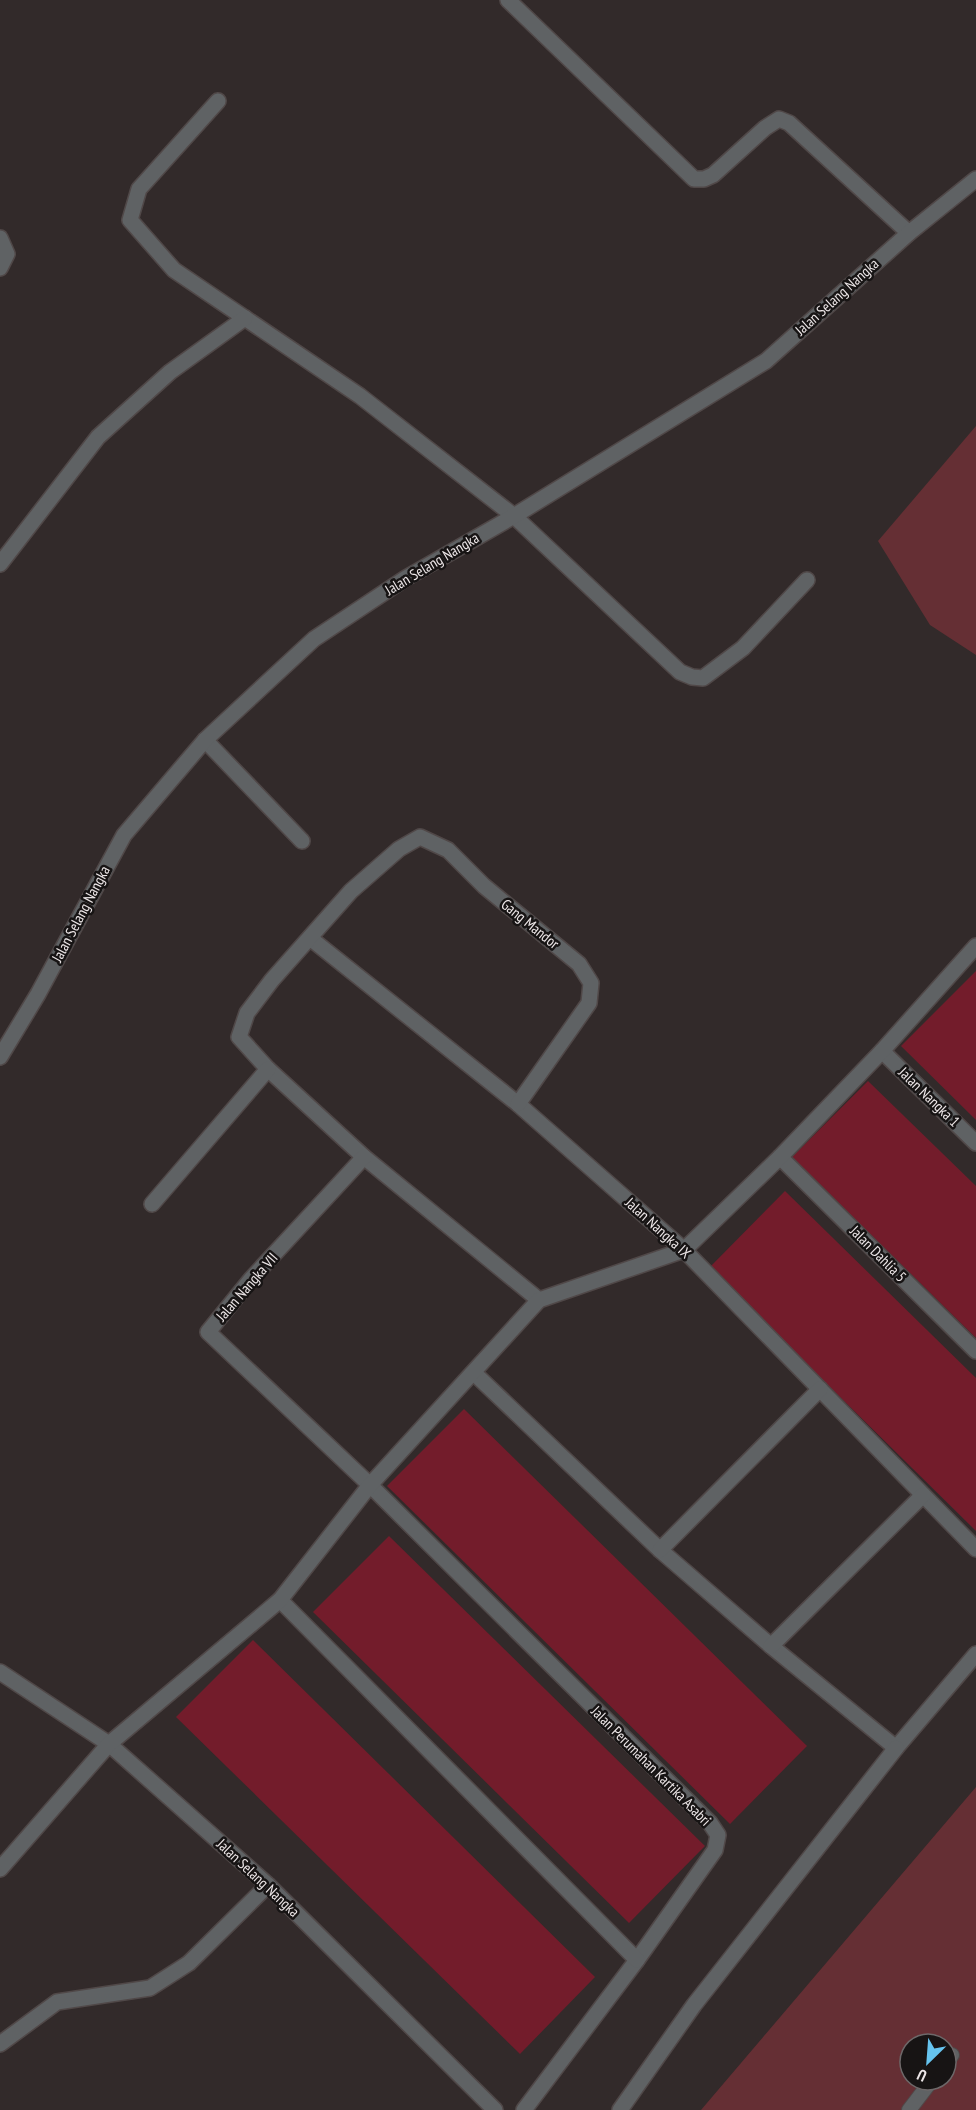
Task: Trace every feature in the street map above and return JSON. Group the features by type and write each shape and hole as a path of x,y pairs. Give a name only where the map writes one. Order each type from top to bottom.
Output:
{"street":[{"path":"508,0 694,179 704,179 713,175 765,128 779,119 789,123 909,233"},
{"path":"218,101 139,189 130,220 174,270 360,396 514,516 680,672 692,678 703,678 744,648 807,580"},
{"name":"Jalan Selang Nangka","path":"0,1057 38,994 124,835 205,740 314,639 405,578 514,516 766,361 909,233 976,179"},
{"path":"0,238 7,254 0,268"},
{"path":"0,564 98,437 170,372 245,318"},
{"path":"205,740 302,841"},
{"name":"Gang Mandor","path":"310,939 351,891 399,849 420,837 448,850 484,886 579,964 591,983 589,1003 518,1104"},
{"path":"310,939 272,980 247,1013 239,1037 268,1069 364,1157 539,1300"},
{"name":"Jalan Nangka IX","path":"310,939 518,1104 684,1250 976,1549"},
{"path":"0,1869 109,1744 280,1600 370,1485 539,1300 684,1250 780,1157 882,1051 976,946"},
{"name":"Jalan Nangka 1","path":"882,1051 976,1143"},
{"path":"152,1204 268,1069"},
{"name":"Jalan Nangka VII","path":"364,1157 252,1278 208,1332 370,1485"},
{"name":"Jalan Dahlia 5","path":"780,1157 976,1351"},
{"path":"474,1373 660,1550 771,1646 896,1748"},
{"path":"660,1550 820,1389"},
{"name":"Jalan Perumahan Kartika Asabri","path":"370,1485 710,1823 718,1835 715,1850 637,1960 524,2110"},
{"path":"771,1646 923,1495"},
{"path":"280,1600 637,1960"},
{"path":"620,2110 694,2005 896,1748 976,1654"},
{"name":"Jalan Selang Nangka","path":"0,1672 109,1744 268,1885 495,2110"},
{"path":"0,2044 57,2002 150,1988 189,1963 268,1885"}],"lane":[{"path":"909,2110 923,2092"}],"shaded area":[{"path":"976,426 976,655 930,625 878,541"},
{"path":"976,1787 976,2110 701,2110"}],"building":[{"path":"976,971 976,1120 901,1046"},
{"path":"868,1081 976,1186 976,1338 792,1157"},
{"path":"785,1191 976,1378 976,1531 709,1268"},
{"path":"464,1409 807,1746 730,1824 387,1486"},
{"path":"389,1536 705,1846 629,1923 313,1612"},
{"path":"253,1640 595,1977 520,2054 176,1717"}]}
